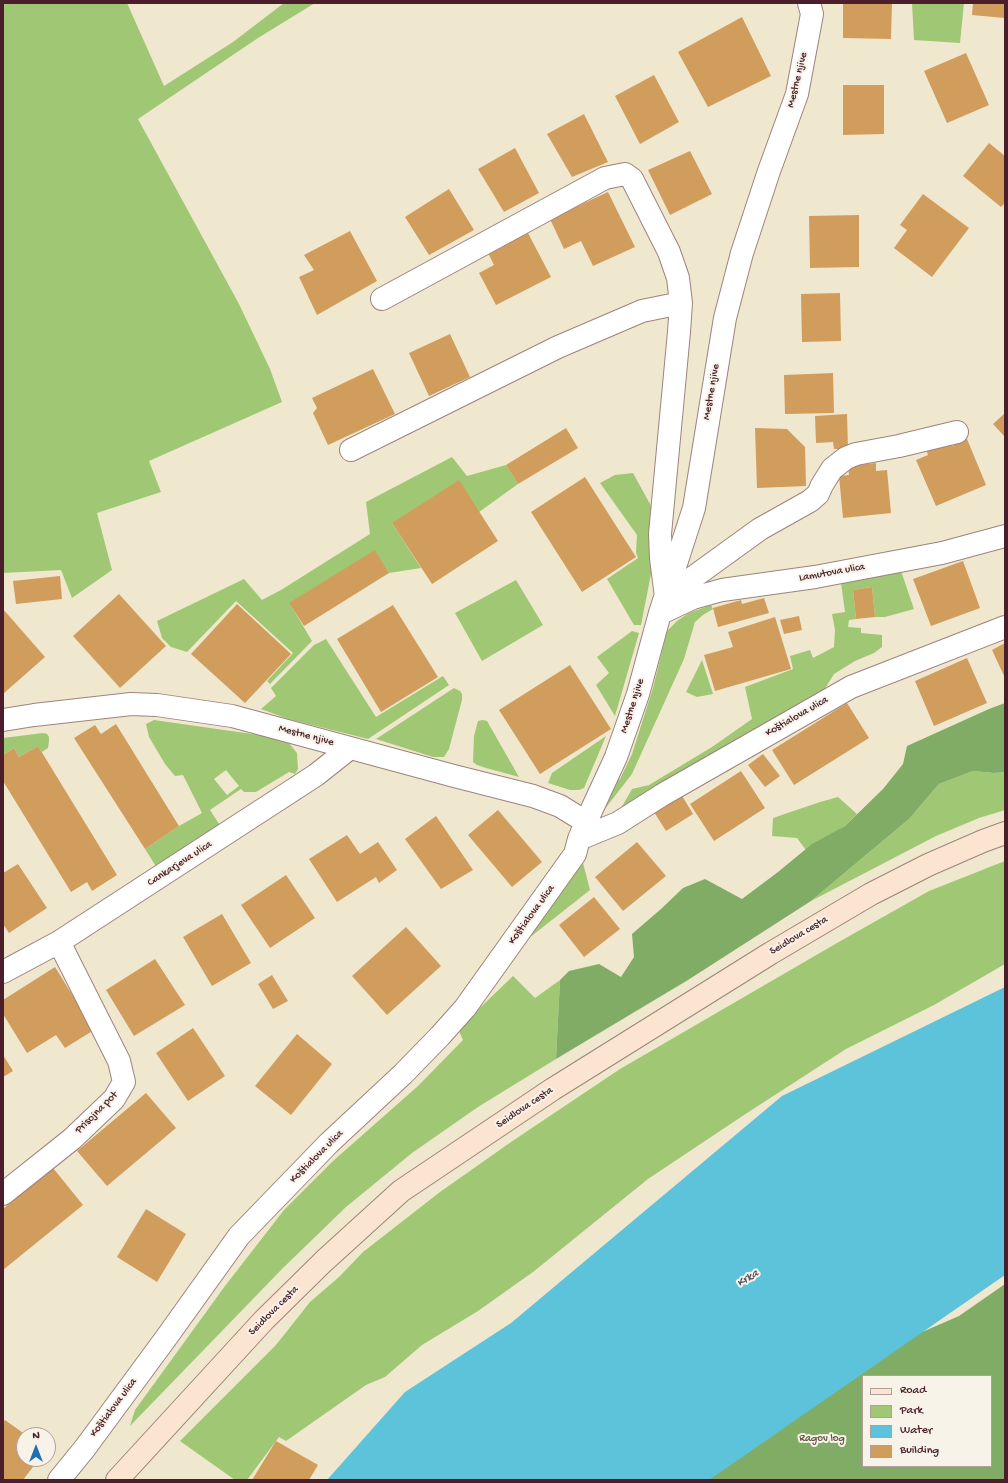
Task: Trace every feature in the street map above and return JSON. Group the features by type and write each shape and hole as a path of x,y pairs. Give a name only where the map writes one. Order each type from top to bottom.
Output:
{"street":[{"name":"Mestne njive","path":"3,720 131,704 157,705 232,716 533,796 560,806 582,831 616,758 638,694 663,605 694,508 725,318 742,253 769,171 797,94 812,14 808,3"},
{"path":"382,299 605,178 625,174 632,179 669,252 678,278 680,303 679,332 660,534 663,605"},
{"path":"351,450 558,348 642,311 680,303"},
{"path":"663,605 760,529 810,501 818,494 832,469 846,458 856,454 899,446 957,432"},
{"name":"Lamutova ulica","path":"663,605 722,590 830,574 942,553 1005,536"},
{"name":"Koštialova ulica","path":"59,1480 85,1448 239,1236 329,1143 414,1063 465,1008 575,854 582,831 618,823 662,795 851,687 1005,627"},
{"name":"Cankarjeva ulica","path":"3,972 59,942 316,775 350,748"},
{"name":"Seidlova cesta","path":"117,1480 264,1320 324,1261 401,1191 553,1089 771,953 870,894 928,865 1005,833"},
{"name":"Prisojna pot","path":"3,1194 72,1139 114,1099 124,1082 119,1061 59,942"}],"green space":[{"path":"3,3 127,3 164,86 233,42 284,3 315,3 258,38 138,119 239,304 270,369 282,402 149,461 161,492 97,513 112,570 72,598 61,570 3,573"},
{"path":"912,3 964,3 960,43 914,40"},
{"path":"452,457 467,476 506,465 518,484 479,512 392,523 421,568 389,573 375,551 290,604 312,641 270,684 267,681 293,653 236,601 187,652 171,647 162,638 157,621 244,579 262,600 281,590 370,534 366,502"},
{"path":"633,473 656,515 652,569 641,625 634,625 607,579 638,558 636,553 637,535 600,483 615,475"},
{"path":"901,571 914,609 885,617 875,617 872,587 853,590 856,619 849,620 848,627 861,628 861,633 882,635 882,647 874,653 855,661 834,674 821,695 617,815 632,789 649,785 712,747 752,719 745,687 793,669 790,656 810,650 813,658 834,647 835,630 832,614 845,612 841,583"},
{"path":"516,580 543,625 482,661 455,613"},
{"path":"711,605 713,609 695,622 684,659 632,774 604,810 603,807 615,783 620,779 632,754 653,688 667,631 677,621 689,613"},
{"path":"632,631 639,633 615,716 596,685 609,673 597,657"},
{"path":"326,639 376,717 443,676 449,685 368,739 288,719 261,709 276,696 271,688 314,645"},
{"path":"702,660 713,694 697,697 686,692"},
{"path":"454,688 462,694 462,700 449,749 444,757 433,757 376,739"},
{"path":"1005,703 1005,772 994,773 973,771 939,784 909,819 811,901 688,980 556,1059 560,980 569,971 599,964 621,977 634,957 632,934 683,888 705,879 742,899 812,844 845,826 883,789 903,764 907,746"},
{"path":"154,720 273,737 288,742 297,753 298,769 295,774 289,772 256,792 244,792 241,789 210,810 221,827 157,868 145,849 179,826 202,813 183,775 175,776 165,764 149,737 146,724","holes":["226,770 239,786 227,795 214,779"]},
{"path":"478,721 487,721 519,777 486,768 473,762 474,736"},
{"path":"43,733 47,734 49,741 48,748 42,752 38,746 19,757 14,748 3,755 3,738"},
{"path":"606,736 584,788 579,790 570,790 548,783 552,773"},
{"path":"973,771 994,773 1005,772 1005,810 979,818 936,836 811,901 909,819 939,784"},
{"path":"838,797 857,814 845,826 806,850 797,838 772,836 773,818"},
{"path":"1005,861 1005,964 934,1005 846,1049 648,1179 533,1272 478,1311 422,1345 385,1377 366,1385 286,1441 279,1437 247,1480 235,1480 180,1441 276,1345 310,1302 339,1277 363,1252 440,1192 511,1142 620,1069 837,943 929,891"},
{"path":"583,863 590,890 524,942"},
{"path":"513,976 535,998 560,980 556,1059 478,1107 412,1153 346,1207 282,1269 130,1426 135,1410 225,1286 284,1210 333,1161 418,1086 463,1040 458,1029"},
{"name":"Ragov log","path":"1005,1284 1005,1480 696,1480 890,1346 959,1316"}],"water":[{"name":"Krka","path":"1005,987 1005,1275 709,1480 327,1480 405,1392 511,1323 782,1096"}],"building":[{"path":"843,3 892,3 891,39 843,38"},
{"path":"973,3 1005,3 1005,18 972,15"},
{"path":"742,17 771,76 708,107 678,52"},
{"path":"966,53 989,105 947,123 924,71"},
{"path":"654,75 679,122 640,144 615,96"},
{"path":"843,85 884,85 884,134 843,135"},
{"path":"584,114 608,162 572,177 547,134"},
{"path":"989,143 1005,156 1005,203 1001,207 963,176"},
{"path":"515,148 539,193 504,212 478,169"},
{"path":"690,151 712,194 670,215 648,170"},
{"path":"449,189 474,230 429,255 405,217"},
{"path":"608,192 635,247 593,266 581,241 564,249 550,219"},
{"path":"923,194 969,228 932,277 894,248 907,230 900,225"},
{"path":"859,215 859,267 810,268 809,216"},
{"path":"350,231 377,281 317,315 299,277 314,270 304,255"},
{"path":"528,233 551,277 496,305 479,273 494,265 488,253"},
{"path":"840,293 841,341 802,342 801,294"},
{"path":"450,334 470,377 429,396 409,353"},
{"path":"373,369 395,414 328,445 313,413 317,408 312,398"},
{"path":"833,373 834,413 785,414 784,375"},
{"path":"1005,413 1005,437 993,424"},
{"path":"847,414 848,449 834,449 833,442 816,443 815,416"},
{"path":"566,428 578,448 518,484 506,465"},
{"path":"755,428 787,429 805,447 806,486 757,488"},
{"path":"949,439 952,446 967,439 986,485 936,506 916,460 928,455 926,449"},
{"path":"876,463 876,471 887,470 891,513 843,518 839,476 849,475 848,466"},
{"path":"585,477 636,557 582,592 531,512"},
{"path":"459,480 498,541 432,584 392,523"},
{"path":"375,550 389,573 304,626 289,603"},
{"path":"963,561 980,608 931,626 913,579"},
{"path":"60,576 62,599 16,604 13,581"},
{"path":"872,587 875,617 856,619 853,590"},
{"path":"119,594 166,646 120,688 73,636"},
{"path":"764,598 769,613 718,627 713,608 741,600 742,604"},
{"path":"237,604 291,654 245,703 191,654"},
{"path":"393,605 438,677 381,712 337,639"},
{"path":"3,609 45,657 3,694"},
{"path":"799,616 802,630 784,634 780,620"},
{"path":"775,617 791,669 715,691 704,655 733,647 728,632"},
{"path":"1005,643 1005,678 992,650"},
{"path":"967,658 987,703 934,726 915,681"},
{"path":"570,665 611,729 540,774 499,710"},
{"path":"847,703 869,738 794,785 772,750"},
{"path":"116,724 179,826 145,849 74,738 95,725 101,734"},
{"path":"38,746 117,875 92,891 87,882 71,892 3,781 3,755 14,748 19,757"},
{"path":"763,754 780,776 765,787 748,765"},
{"path":"741,771 765,808 714,841 690,804"},
{"path":"681,794 693,814 666,831 654,812"},
{"path":"498,810 542,862 512,887 468,835"},
{"path":"436,816 473,870 441,889 405,839"},
{"path":"347,835 360,854 378,842 397,870 379,883 376,877 337,902 309,859"},
{"path":"637,842 666,876 623,911 595,877"},
{"path":"18,864 47,908 9,933 3,924 3,873"},
{"path":"286,875 315,918 270,948 241,905"},
{"path":"594,897 620,929 584,957 559,925"},
{"path":"222,914 251,963 212,986 183,937"},
{"path":"406,927 441,966 387,1015 352,976"},
{"path":"155,959 185,1005 134,1036 106,990"},
{"path":"55,967 94,1030 65,1048 56,1035 27,1053 3,1014 3,1000"},
{"path":"272,975 288,1001 273,1009 258,984"},
{"path":"193,1028 225,1076 188,1101 156,1053"},
{"path":"297,1034 332,1064 291,1115 255,1086"},
{"path":"3,1055 13,1071 3,1077"},
{"path":"146,1093 176,1128 107,1186 77,1151"},
{"path":"53,1168 83,1205 3,1270 3,1209"},
{"path":"146,1209 186,1234 157,1282 117,1257"},
{"path":"5,1420 16,1428 16,1467 33,1467 23,1480 3,1479 3,1423"},
{"path":"276,1441 318,1465 309,1480 252,1480"}]}
